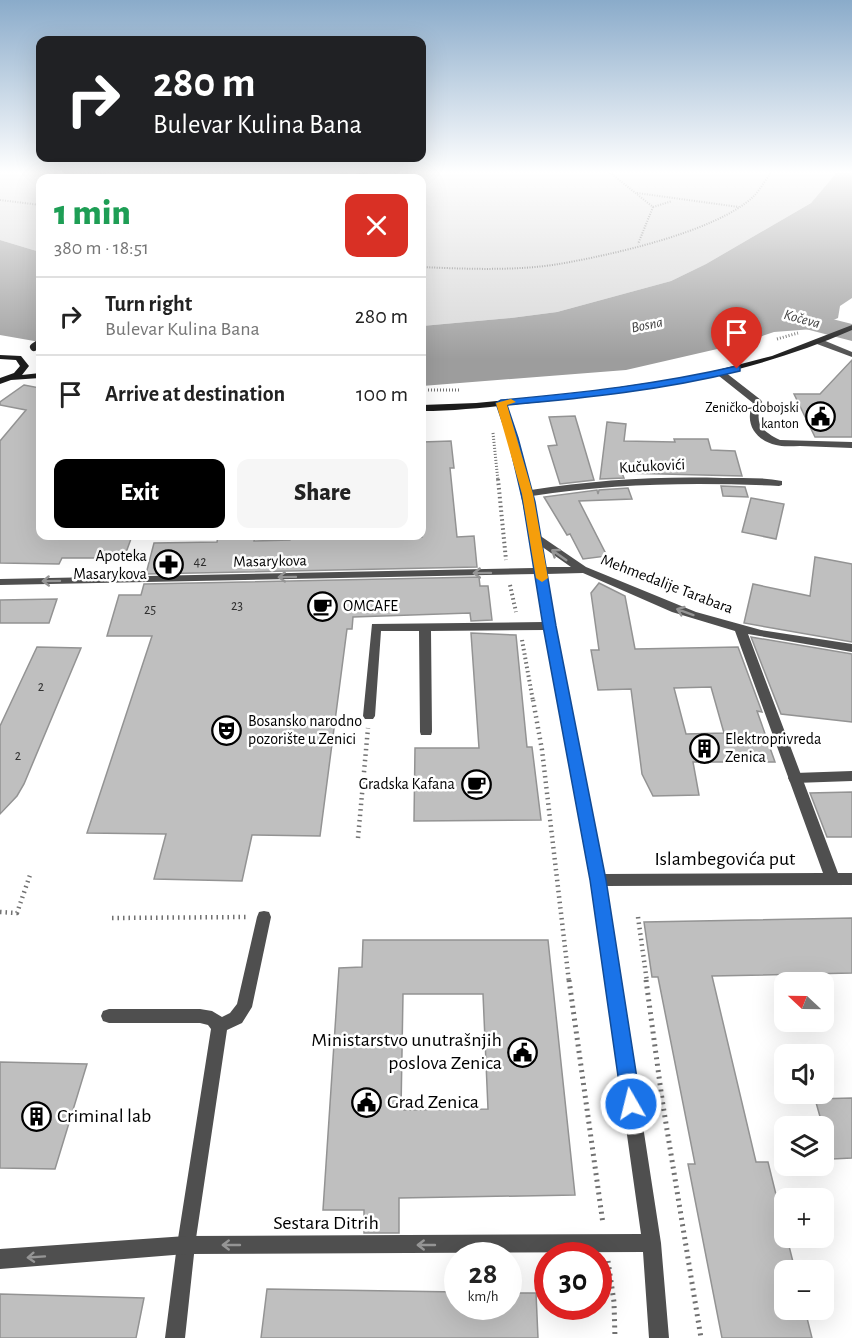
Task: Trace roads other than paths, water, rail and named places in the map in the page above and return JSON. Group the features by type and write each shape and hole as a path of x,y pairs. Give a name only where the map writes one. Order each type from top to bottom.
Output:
{"street":[{"path":"426,408 612,393 722,374 823,341 852,327"},
{"path":"823,341 852,355"},
{"path":"4,357 35,347"},
{"path":"3,380 20,373 35,347"},
{"path":"4,357 36,368"},
{"path":"722,374 758,402 753,414 756,427 769,439 778,443 852,445"},
{"path":"3,380 36,376"},
{"path":"501,403 527,494 598,880 652,1243 659,1338"},
{"name":"Kučukovići","path":"527,494 567,487 638,482 710,479 779,483"},
{"path":"535,537 584,570"},
{"name":"Mehmedalije Tarabara","path":"541,572 584,570 632,592 707,620 740,629 852,648"},
{"name":"Masarykova","path":"0,582 541,572"},
{"path":"369,716 376,627 550,626"},
{"path":"425,627 426,732"},
{"path":"740,629 833,880"},
{"path":"795,778 852,776"},
{"name":"Islambegovića put","path":"598,880 852,879"},
{"path":"220,1026 236,1018 244,1008 264,916"},
{"path":"109,1016 200,1016 212,1018 220,1026"},
{"path":"175,1338 186,1245 220,1026"},
{"name":"Sestara Ditrih","path":"0,1259 186,1245 652,1243"}],"water":[{"name":"Bosna","path":"759,233 852,233 852,298 840,306 838,318 813,329 774,332 739,344 626,370 426,386 426,326 557,312 671,281"},
{"path":"0,240 36,251 36,341 0,335"}],"waterway":[{"name":"Kočeva","path":"769,311 852,333"}],"place":[{"name":"Zeničko-dobojski kanton","path":"820,416"},
{"name":"Apoteka Masarykova","path":"168,565"},
{"name":"OMCAFE","path":"322,606"},
{"name":"Bosansko narodno pozorište u Zenici","path":"227,730"},
{"name":"Elektroprivreda Zenica","path":"704,748"},
{"name":"Gradska Kafana","path":"476,784"},
{"name":"Ministarstvo unutrašnjih poslova Zenica","path":"523,1052"},
{"name":"Grad Zenica","path":"366,1102"},
{"name":"Criminal lab","path":"36,1116"}]}
